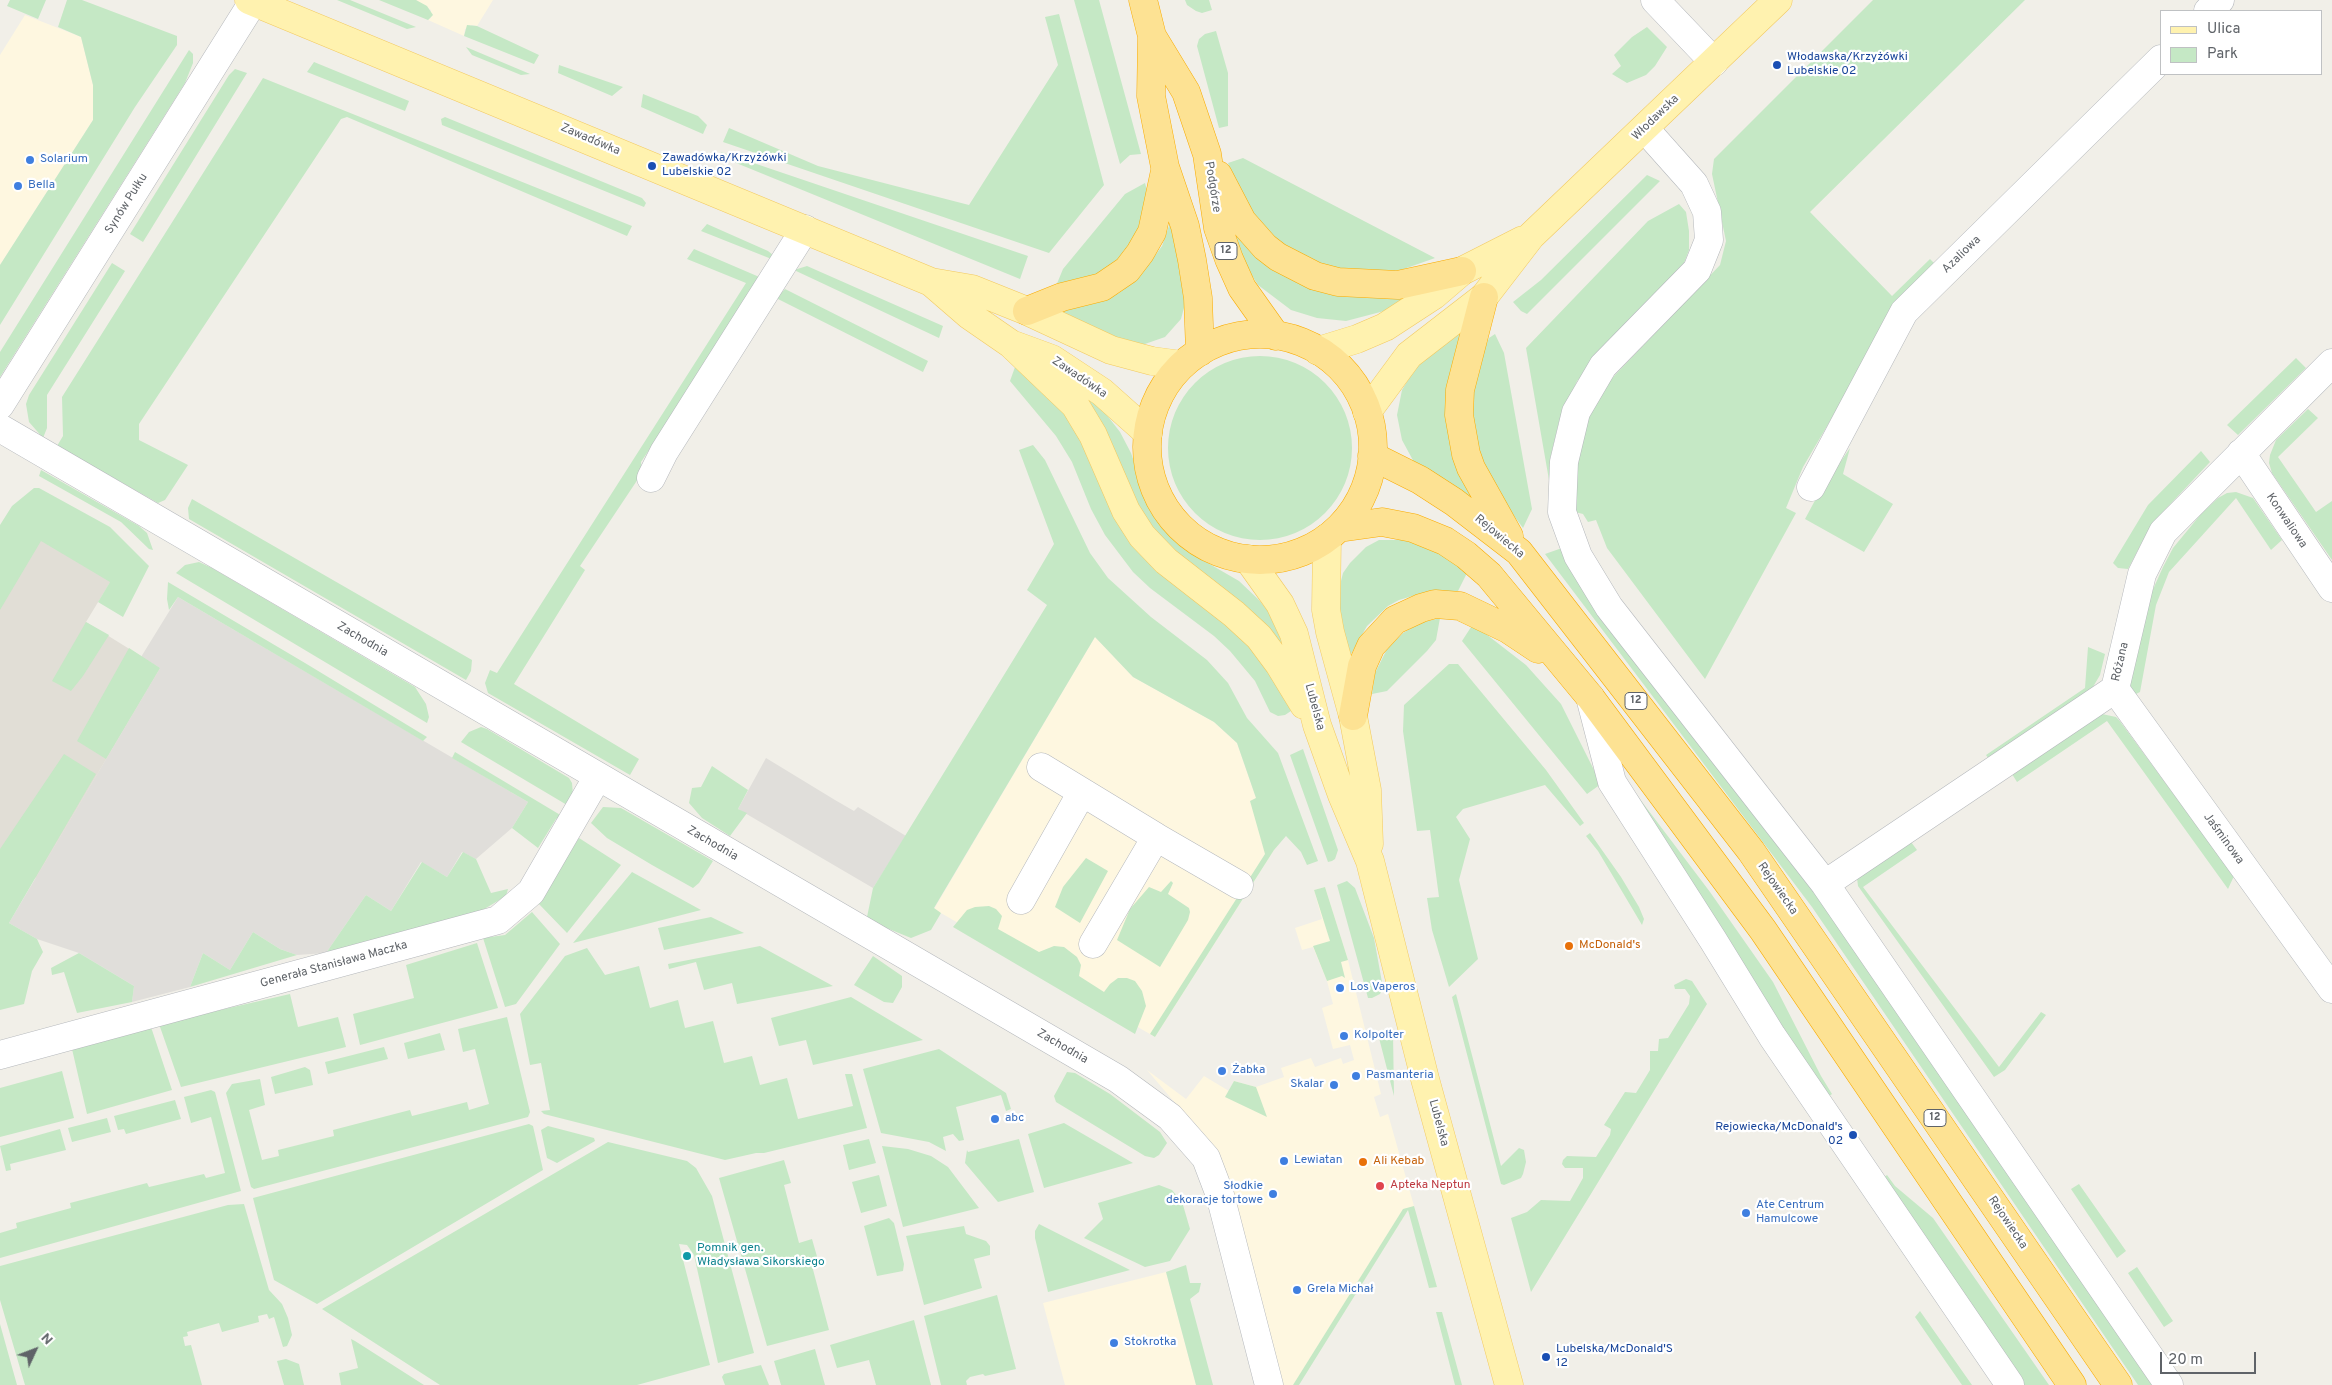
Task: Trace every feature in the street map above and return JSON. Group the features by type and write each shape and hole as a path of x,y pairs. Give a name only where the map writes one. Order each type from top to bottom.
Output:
{"highway":[{"name":"Podgórze","path":"1143,0 1152,36 1151,96 1166,167 1185,226 1198,298 1191,359"},
{"name":"Podgórze","path":"1152,36 1186,92 1207,154 1218,228 1228,259 1242,288 1276,336"},
{"path":"1207,154 1242,221 1265,247 1278,257 1302,270 1325,280 1365,285 1398,285 1425,281 1462,271"},
{"path":"1027,311 1062,297 1102,287 1118,277 1130,266 1152,232 1166,167"},
{"path":"1484,297 1462,379 1459,416 1466,454 1471,468 1519,552"},
{"path":"1333,533 1354,510 1365,490 1372,456 1372,434 1367,412 1348,377 1339,367 1318,351 1297,341 1276,336 1253,335 1231,338 1191,359 1162,391 1148,432 1148,454 1151,474 1158,494 1168,513 1186,532 1208,547 1228,555 1248,559 1284,558 1306,550 1333,533 1364,523 1392,522 1414,528 1445,541 1466,555 1489,575 1590,697 1784,959 2072,1385"},
{"name":"Rejowiecka","path":"1372,456 1420,480 1454,502 1519,552 1756,859 2118,1385"},
{"path":"1353,716 1362,666 1370,646 1388,627 1402,616 1435,604 1460,606 1508,629 1564,667"}],"main road":[{"name":"Włodawska","path":"1367,412 1409,355 1484,297 1531,236 1778,0"},
{"name":"Zawadówka","path":"251,1 931,282 972,289 1027,311 1112,350 1152,361 1191,359"},
{"name":"Włodawska","path":"1318,351 1356,339 1385,327 1434,295 1462,271 1531,236"},
{"name":"Zawadówka","path":"931,282 969,315 1011,344 1059,364 1102,392 1148,432"},
{"path":"1011,344 1075,405 1092,434 1126,511 1142,536 1166,562 1234,614 1259,638 1279,664 1317,725"},
{"name":"Lubelska","path":"1333,533 1326,610 1353,716 1367,790 1370,861"},
{"name":"Lubelska","path":"1248,559 1280,604 1291,626 1298,646 1317,725 1342,794 1370,861 1425,1079 1509,1385"}],"street":[{"path":"1655,0 1714,62"},
{"path":"2209,10 2220,0"},
{"name":"Synów Pułku","path":"0,405 251,1"},
{"name":"Azaliowa","path":"1811,487 1904,312 2160,60"},
{"path":"1645,129 1694,184 1706,212 1709,240 1697,270 1603,366 1576,412 1564,462 1562,512 1578,556 1609,606 1825,884 2169,1385"},
{"path":"651,478 664,452 805,229"},
{"name":"Różana","path":"1825,884 2115,689 2142,574 2163,532 2332,363"},
{"name":"Zachodnia","path":"0,428 597,778 1118,1079 1170,1117 1206,1158 1220,1194 1269,1385"},
{"name":"Konwaliowa","path":"2240,453 2332,588"},
{"name":"Jaśminowa","path":"2115,689 2332,989"},
{"path":"1590,697 1612,782 1772,1036 2010,1385"},
{"path":"1041,768 1239,885"},
{"name":"Generała Stanisława Maczka","path":"0,1054 498,920 532,892 597,778"},
{"path":"1021,900 1082,792"},
{"path":"1093,944 1156,837"}],"shaded area":[{"path":"416,0 493,0 477,26 472,25 465,29 464,36 428,20 431,18 431,10"},
{"path":"25,15 81,37 93,85 93,120 0,265 0,55"},
{"path":"32,537 126,556 86,622 160,668 36,878 0,855 0,543"},
{"path":"178,597 528,802 512,828 476,859 462,852 447,877 421,862 391,911 366,895 326,953 297,955 280,949 253,932 230,970 203,953 190,987 132,1002 134,986 79,953 37,939 9,923 160,668 141,657"},
{"path":"1095,637 1133,677 1214,722 1237,743 1274,850 1155,1037 934,909"},
{"path":"766,758 854,811 858,807 906,836 873,888 738,809"},
{"path":"1325,887 1348,960 1381,1094 1374,1097 1380,1117 1388,1114 1414,1206 1408,1210 1297,1385 1281,1385 1205,1138 1147,1070 1186,1099 1204,1076 1229,1091 1234,1081 1256,1087 1284,1077 1281,1068 1311,1058 1315,1067 1341,1058 1343,1064 1354,1060 1350,1045 1333,1049 1322,1008 1333,1004 1327,981 1313,947 1302,950 1295,928 1322,919 1314,890"},
{"name":"Stokrotka","path":"1166,1272 1196,1385 1065,1385 1043,1303"}],"green space":[{"path":"10,0 46,0 38,19 7,6"},
{"path":"67,0 82,0 177,36 177,45 135,107 0,325 0,265 93,120 93,85 81,37 58,27"},
{"path":"337,0 350,0 416,27 407,29"},
{"path":"379,0 416,0 427,6 433,15 428,20"},
{"path":"1074,0 1099,0 1141,154 1130,155 1120,164"},
{"path":"1185,0 1209,0 1212,10 1202,13 1196,11 1187,5"},
{"path":"1873,0 2025,0 1810,212 1892,296 1930,259 1935,264 1895,310 1803,467 1786,508 1796,513 1705,679 1607,548 1596,520 1588,522 1583,514 1575,512 1571,462 1592,402 1615,375 1720,265 1726,241 1712,174 1714,159"},
{"path":"1059,14 1104,185 1049,253 723,142 729,128 818,166 969,205 1058,65 1045,17"},
{"path":"467,25 477,26 539,55 534,64 464,36"},
{"path":"1647,27 1667,47 1655,66 1646,75 1627,83 1612,74 1621,66 1614,55 1632,37"},
{"path":"1216,31 1228,73 1228,126 1219,128 1197,46 1199,39 1205,34"},
{"path":"466,47 530,74 521,75 472,55"},
{"path":"189,50 193,54 193,63 185,83 0,377 0,352"},
{"path":"314,62 409,101 405,111 307,72"},
{"path":"559,65 623,87 612,96 558,73"},
{"path":"235,69 247,73 143,242 130,234 229,75"},
{"path":"263,78 632,226 627,236 347,117 341,119 139,424 139,440 188,465 165,500 158,503 57,446 63,436 62,397"},
{"path":"643,94 698,116 707,125 703,134 641,107"},
{"path":"445,117 642,198 646,203 644,207 442,125 441,119"},
{"path":"721,152 1028,256 1020,279 724,158"},
{"path":"1243,158 1435,258 1401,270 1371,274 1338,270 1310,261 1284,245 1262,226 1247,205 1235,184 1228,163"},
{"path":"1647,175 1660,181 1527,314 1521,311 1513,302 1541,280"},
{"path":"1145,183 1148,194 1141,230 1130,247 1112,265 1093,276 1056,286 1063,269 1125,194"},
{"path":"1679,204 1686,212 1689,231 1689,250 1683,266 1652,297 1577,381 1559,422 1550,459 1549,480 1526,348 1648,221"},
{"path":"1172,217 1186,300 1181,319 1165,337 1142,345 1130,345 1058,310 1096,303 1119,293 1140,276 1162,246"},
{"path":"707,224 768,251 773,255 774,260 701,231"},
{"path":"1229,224 1252,250 1419,289 1392,309 1346,321 1317,318 1291,310 1258,285 1249,271"},
{"path":"694,249 764,279 641,462 642,473 580,566 585,570 514,684 639,759 630,775 488,693 485,683 490,670 497,673 746,283 687,259"},
{"path":"112,263 125,271 47,395 47,428 43,438 29,422 26,404 29,395"},
{"path":"807,266 943,326 939,338 794,270"},
{"path":"785,289 928,361 923,372 776,298"},
{"path":"1469,319 1463,338 1480,505 1415,464 1402,440 1397,415 1402,390 1417,365"},
{"path":"1495,334 1504,353 1532,509 1523,528 1495,490 1482,463 1472,423 1473,390 1479,362 1489,338"},
{"path":"1260,356 1278,358 1295,363 1325,383 1345,413 1350,430 1352,448 1350,466 1345,483 1325,513 1295,533 1278,538 1260,540 1242,538 1225,533 1195,513 1175,483 1170,466 1168,448 1170,430 1175,413 1195,383 1225,363 1242,358"},
{"path":"2296,358 2306,368 2238,435 2227,425"},
{"path":"1015,367 1061,408 1078,431 1090,456 1228,623 1269,669 1291,711 1285,715 1278,716 1270,712 1255,681 1230,651 1214,636 1150,588 1133,572 1105,535 1091,509 1072,462 1056,436 1010,381"},
{"path":"1081,386 1120,432 1131,453 1150,508 1171,536 1194,555 1239,581 1259,600 1276,621 1293,663 1167,547 1150,527 1136,504"},
{"path":"2308,409 2318,418 2278,457 2316,512 2332,501 2332,560 2272,473 2269,463 2276,440"},
{"path":"1033,445 1045,460 1090,553 1108,578 1151,617 1207,660 1228,683 1247,718 1278,753 1318,861 1307,865 1301,852 1286,836 1274,850 1155,1037 1150,1034 1265,854 1250,801 1256,798 1237,743 1214,722 1133,677 1095,637 934,908 941,913 931,930 911,938 884,927 867,917 873,888 1047,605 1027,590 1054,544 1019,450"},
{"path":"1850,448 1843,474 1893,504 1864,552 1805,519 1819,493"},
{"path":"2201,451 2210,462 2150,527 2128,569 2118,568 2113,563 2148,505"},
{"path":"41,470 139,526 147,533 153,550 149,549 121,522 39,476"},
{"path":"34,488 39,488 110,527 149,566 123,617 98,602 110,582 41,541 0,610 0,525 12,506"},
{"path":"2236,492 2253,498 2282,540 2271,550 2236,498 2169,572 2156,605 2140,692 2136,694 2131,689 2129,681 2150,596 2163,567 2173,548 2201,514 2218,498 2227,493"},
{"path":"192,499 472,660 471,671 466,680 189,519 188,508"},
{"path":"1379,540 1402,540 1432,547 1468,571 1458,591 1426,592 1399,600 1388,606 1367,626 1347,661 1337,622 1338,593 1343,573 1366,547"},
{"path":"1562,548 1785,848 2161,1385 2138,1385 1812,907 1545,554"},
{"path":"199,562 415,687 426,704 429,717 427,723 176,573 185,565"},
{"path":"168,582 427,737 423,741 178,597 169,610 167,599"},
{"path":"1440,618 1436,640 1427,651 1387,691 1372,694 1375,673 1387,649 1403,633 1420,623"},
{"path":"86,622 109,635 83,676 71,691 52,681"},
{"path":"1473,624 1526,665 1561,704 1601,784 1587,794 1462,641"},
{"path":"2088,647 2105,654 2100,675 2090,692 1991,762 1986,755 2085,688"},
{"path":"129,648 160,668 106,759 77,741"},
{"path":"1449,664 1458,664 1546,770 1584,823 1580,826 1545,785 1463,809 1456,817 1470,839 1459,880 1478,959 1449,987 1432,930 1427,898 1439,897 1430,830 1417,831 1403,731 1404,705"},
{"path":"2102,714 2116,717 2119,720 2234,876 2228,889 2107,721 2017,782 2012,774"},
{"path":"481,727 569,778 572,783 573,795 567,805 461,742 469,732"},
{"path":"1303,749 1338,850 1335,859 1328,862 1290,755"},
{"path":"455,752 562,816 556,819 538,848 512,828 528,802 452,758"},
{"path":"64,754 96,774 9,923 37,939 43,952 32,971 24,1004 0,1010 0,849"},
{"path":"712,766 748,790 738,809 747,813 730,836 702,818 689,803 692,788 701,787"},
{"path":"1633,790 1710,892 1773,982 1832,1094 1824,1100"},
{"path":"603,807 621,808 713,861 699,883 693,888 607,838 591,823"},
{"path":"1590,833 1621,877 1639,907 1644,919 1642,925 1598,851 1586,836"},
{"path":"579,838 621,865 567,933 538,903"},
{"path":"1911,842 1917,850 1863,887 1999,1067 2041,1012 2046,1015 2005,1070 1994,1077 1858,886 1857,878"},
{"path":"463,852 476,859 491,893 508,889 506,896 476,914 326,953 366,895 391,911 422,862 447,877"},
{"path":"1086,858 1108,871 1080,923 1055,907 1063,887"},
{"path":"632,872 701,910 573,943"},
{"path":"1171,881 1173,883 1168,894 1189,908 1190,912 1188,920 1160,967 1117,940 1130,909 1149,887 1161,892"},
{"path":"1347,881 1355,888 1374,938 1383,988 1380,994 1372,998 1368,998 1337,885"},
{"path":"1325,887 1348,960 1341,962 1345,978 1342,976 1327,981 1313,946 1330,941 1314,890"},
{"path":"989,906 996,909 1002,916 998,929 1039,952 1054,946 1064,947 1077,957 1081,965 1079,976 1104,992 1118,978 1127,978 1135,981 1142,991 1146,1006 1135,1034 953,927 967,910 975,907"},
{"path":"532,912 560,944 516,1004 505,1007 483,938 505,935"},
{"path":"711,917 744,933 664,950 658,928"},
{"path":"253,932 280,949 297,955 190,987 203,953 230,970"},
{"path":"477,943 498,1008 360,1045 353,1014 414,998 406,965"},
{"path":"760,946 833,986 737,1004 732,983 704,990 696,962 669,969 668,964"},
{"path":"587,948 605,975 639,966 650,1008 678,1000 685,1028 713,1021 724,1063 752,1056 760,1085 787,1078 798,1119 853,1106 845,1074 852,1074 867,1128 764,1153 725,1160 544,1114 541,1111 550,1110 541,1063 530,1065 520,1014 565,956"},
{"path":"79,953 134,986 132,1002 77,1013 64,972 52,975 51,968"},
{"path":"873,956 902,976 902,987 893,1003 884,1002 854,985"},
{"path":"1686,979 1692,981 1707,1004 1531,1292 1511,1218 1527,1212 1541,1200 1570,1201 1583,1178 1583,1168 1565,1168 1562,1164 1563,1160 1567,1156 1596,1157 1610,1135 1611,1129 1604,1125 1625,1092 1636,1093 1650,1070 1650,1051 1658,1051 1659,1039 1668,1038 1689,1004 1690,996 1685,989 1675,989 1674,985"},
{"path":"290,994 298,1027 338,1017 346,1047 181,1087 159,1024"},
{"path":"1456,994 1501,1166 1519,1148 1524,1150 1526,1162 1521,1178 1504,1185 1501,1184 1452,997"},
{"path":"851,997 923,1040 813,1065 806,1040 779,1046 771,1018"},
{"path":"507,1017 530,1112 528,1117 254,1189 251,1187 226,1093 232,1084 260,1079 265,1105 249,1110 262,1160 279,1156 278,1150 334,1136 333,1130 410,1110 412,1116 467,1102 469,1110 489,1104 475,1049 463,1052 458,1029"},
{"path":"151,1027 172,1090 87,1114 72,1049"},
{"path":"440,1033 445,1050 408,1059 404,1043"},
{"path":"1393,1033 1394,1096 1379,1038"},
{"path":"384,1047 388,1059 328,1074 325,1062"},
{"path":"939,1049 1006,1093 1011,1109 1006,1111 1001,1095 956,1107 964,1140 959,1141 953,1134 943,1137 946,1151 929,1142 881,1133 863,1069"},
{"path":"305,1067 310,1070 313,1085 275,1094 271,1077"},
{"path":"62,1071 74,1118 0,1137 0,1088"},
{"path":"1067,1072 1075,1073 1110,1094 1160,1132 1167,1143 1159,1155 1154,1158 1145,1156 1056,1102 1054,1096"},
{"path":"1234,1081 1256,1087 1267,1117 1225,1097"},
{"path":"211,1090 215,1092 241,1191 0,1258 0,1233 17,1228 16,1223 71,1208 70,1203 147,1183 149,1187 204,1174 206,1178 225,1173 211,1117 191,1123 184,1097"},
{"path":"175,1100 181,1119 126,1134 124,1129 118,1130 114,1116"},
{"path":"107,1118 111,1132 72,1142 68,1128"},
{"path":"1064,1123 1133,1163 1044,1188 1028,1134"},
{"path":"529,1124 533,1126 543,1170 317,1304 274,1280 253,1198"},
{"path":"548,1126 594,1138 595,1141 557,1163 547,1158 541,1130"},
{"path":"60,1129 66,1150 10,1164 11,1170 6,1171 0,1146"},
{"path":"869,1139 876,1163 849,1170 843,1145"},
{"path":"1019,1139 1034,1192 998,1202 965,1163 967,1150 968,1152"},
{"path":"608,1142 687,1161 696,1168 712,1196 754,1353 718,1363 694,1255 687,1245 679,1244 710,1365 637,1385 440,1385 322,1309"},
{"path":"882,1146 908,1149 931,1156 948,1167 979,1208 903,1227"},
{"path":"784,1160 791,1183 784,1185 799,1243 812,1239 818,1260 811,1262 829,1330 767,1346 719,1178"},
{"path":"879,1175 887,1206 861,1213 852,1182"},
{"path":"1887,1175 1895,1186 1933,1218 2049,1385 2019,1385 1879,1181"},
{"path":"2079,1184 2126,1251 2117,1258 2071,1189"},
{"path":"1159,1185 1172,1190 1177,1196 1183,1205 1190,1229 1170,1261 1145,1267 1084,1238 1103,1219 1098,1203"},
{"path":"244,1204 269,1290 282,1304 288,1318 292,1335 287,1346 283,1347 274,1317 269,1319 267,1314 258,1316 259,1322 222,1332 219,1323 187,1332 188,1336 183,1337 185,1346 191,1345 202,1385 25,1385 0,1300 0,1266 228,1205"},
{"path":"1414,1206 1437,1287 1429,1288 1408,1210 1299,1385 1293,1385 1403,1209"},
{"path":"889,1218 894,1223 904,1264 903,1271 877,1276 864,1226"},
{"path":"1039,1224 1130,1270 1048,1292 1035,1238 1035,1231"},
{"path":"964,1226 966,1234 986,1241 990,1246 990,1255 974,1259 982,1288 924,1305 906,1236"},
{"path":"1186,1265 1190,1283 1201,1283 1199,1292 1190,1299 1213,1385 1196,1385 1166,1272"},
{"path":"2137,1267 2173,1321 2164,1327 2128,1273"},
{"path":"997,1295 1016,1369 985,1376 983,1374 970,1377 966,1381 967,1385 941,1385 924,1316"},
{"path":"1920,1311 1972,1385 1962,1385 1915,1317"},
{"path":"1436,1312 1442,1312 1462,1385 1455,1385"},
{"path":"914,1320 931,1385 876,1385 869,1360 837,1368 830,1345"},
{"path":"0,1324 17,1385 0,1385"},
{"path":"351,1339 424,1385 341,1385 339,1373 358,1368"},
{"path":"815,1349 825,1385 781,1385 774,1361"},
{"path":"286,1359 299,1364 304,1385 284,1385 277,1361"},
{"path":"761,1365 769,1385 725,1385 722,1377 724,1374"}],"place":[{"name":"Włodawska/Krzyżówki Lubelskie 02","path":"1777,65"},
{"name":"Solarium","path":"30,160"},
{"name":"Zawadówka/Krzyżówki Lubelskie 02","path":"652,166"},
{"name":"Bella","path":"18,186"},
{"name":"McDonald's","path":"1569,946"},
{"name":"Los Vaperos","path":"1340,988"},
{"name":"Kolpolter","path":"1344,1036"},
{"name":"Żabka","path":"1222,1071"},
{"name":"Pasmanteria","path":"1356,1076"},
{"name":"Skalar","path":"1334,1085"},
{"name":"abc","path":"995,1119"},
{"name":"Rejowiecka/McDonald's 02","path":"1853,1135"},
{"name":"Lewiatan","path":"1284,1161"},
{"name":"Ali Kebab","path":"1363,1162"},
{"name":"Apteka Neptun","path":"1380,1186"},
{"name":"Słodkie dekoracje tortowe","path":"1273,1194"},
{"name":"Ate Centrum Hamulcowe","path":"1746,1213"},
{"name":"Pomnik gen. Władysława Sikorskiego","path":"687,1256"},
{"name":"Grela Michał","path":"1297,1290"},
{"name":"Stokrotka","path":"1114,1343"},
{"name":"Lubelska/McDonald'S 12","path":"1546,1357"}]}
